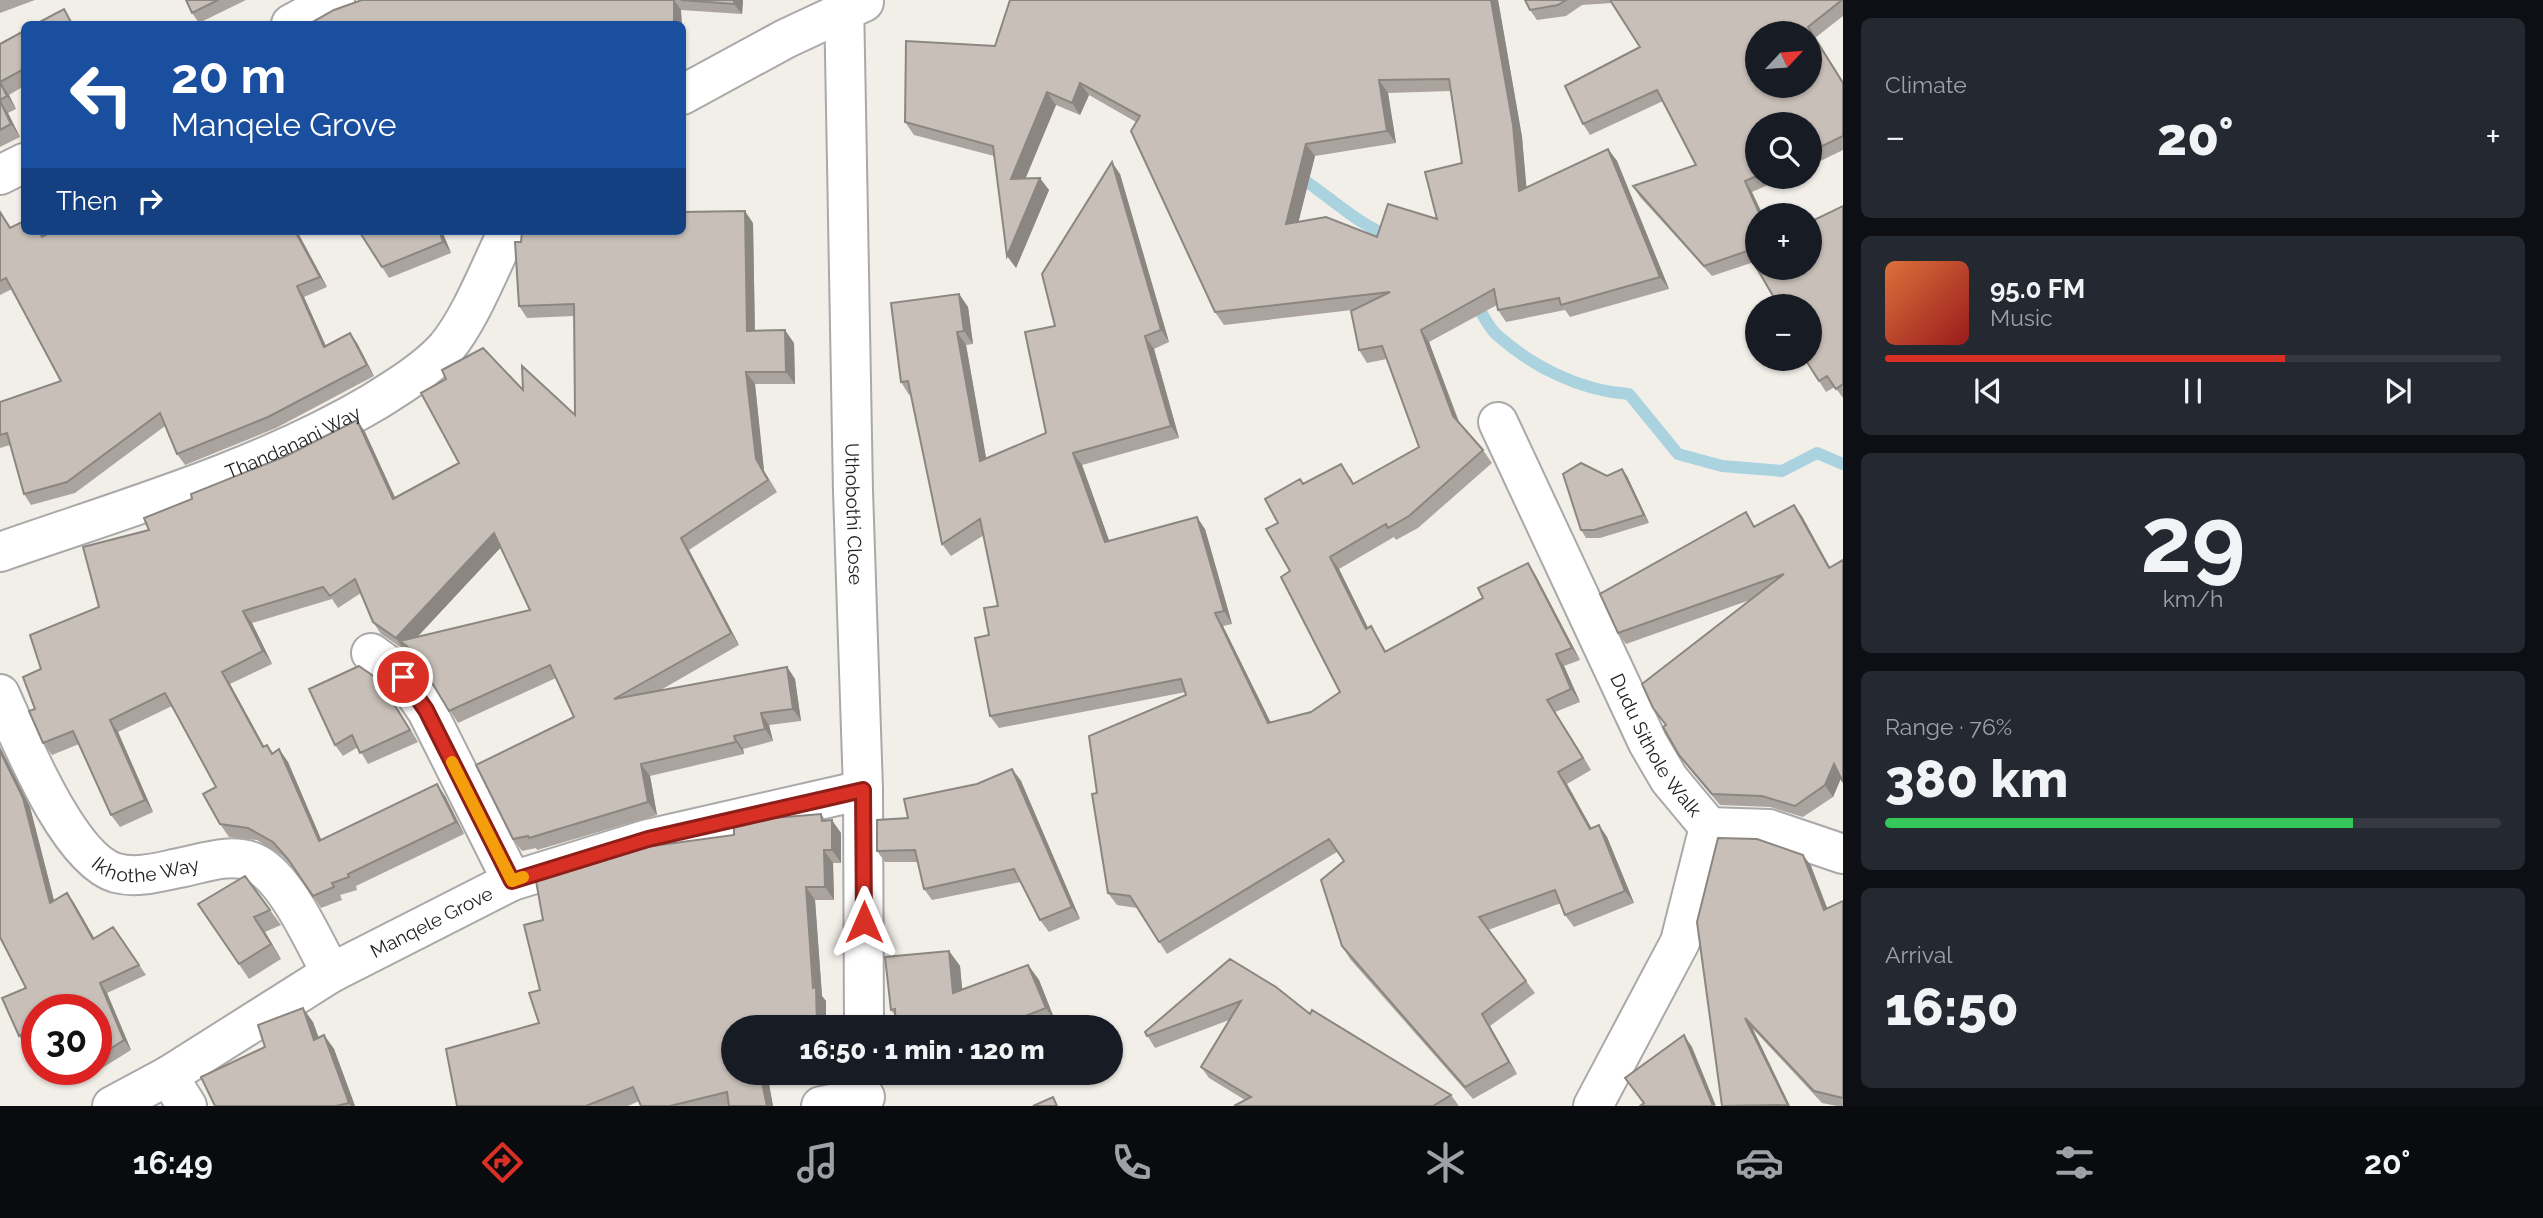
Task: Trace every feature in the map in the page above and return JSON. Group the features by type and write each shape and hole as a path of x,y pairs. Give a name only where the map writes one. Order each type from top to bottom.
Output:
{"street":[{"path":"296,21 335,0"},
{"path":"686,93 852,4"},
{"name":"Uthobothi Close","path":"852,4 864,1015"},
{"path":"0,175 21,164"},
{"name":"Thandanani Way","path":"0,551 173,492 279,450 350,416 404,384 446,348 506,235"},
{"name":"Dudu Sithole Walk","path":"1498,422 1648,743 1669,779 1709,827 1697,883 1679,942 1594,1106"},
{"path":"371,653 403,677 426,710 512,881"},
{"name":"Ikhothe Way","path":"0,694 34,769 72,838 96,860 114,873 141,876 224,858 256,863 275,878 331,973"},
{"name":"Manqele Grove","path":"112,1106 177,1091 331,973 512,881 648,839 863,790"},
{"path":"1709,827 1769,829 1843,854"},
{"path":"821,1106 865,1092"}],"building":[{"path":"186,0 218,0 192,13"},
{"path":"362,0 674,0 674,21 314,21 334,10"},
{"path":"681,0 734,0 734,4"},
{"path":"1010,0 1491,0 1513,125 1519,191 1608,149 1660,277 1561,305 1559,298 1498,310 1494,289 1421,330 1453,416 1483,450 1409,516 1388,528 1386,524 1330,557 1366,629 1371,626 1385,652 1483,598 1478,588 1528,563 1572,648 1556,654 1571,689 1547,700 1583,758 1558,772 1590,829 1599,825 1625,891 1565,915 1555,890 1479,917 1526,981 1482,1014 1509,1062 1465,1087 1342,946 1321,880 1344,861 1329,839 1159,942 1130,896 1108,893 1092,794 1097,793 1089,736 1186,695 1181,679 990,716 975,638 989,635 984,608 998,606 980,519 942,544 908,381 901,382 891,303 959,294 964,331 957,332 980,461 1046,433 1025,332 1055,326 1042,274 1112,162 1161,330 1145,336 1171,426 1073,453 1105,542 1197,517 1224,611 1215,613 1268,723 1311,712 1340,692 1281,577 1290,571 1266,529 1278,523 1265,499 1300,479 1303,484 1341,464 1353,484 1419,447 1382,346 1359,350 1351,311 1390,292 1215,312 1131,131 1140,116 1080,83 1072,103 1047,92 1011,179 1040,178 1007,256 993,146 905,122 906,41 995,46","holes":["1449,79 1462,163 1425,172 1437,219 1388,204 1377,237 1326,217 1286,224 1306,144 1387,131 1379,80"]},
{"path":"1525,0 1566,0 1558,5 1530,10"},
{"path":"1610,0 1842,0 1816,21 1745,21 1745,98 1822,98 1822,49 1843,83 1843,136 1822,146 1822,112 1745,112 1745,189 1749,189 1755,203 1745,203 1745,252 1704,266 1633,186 1696,165 1657,90 1583,124 1565,86 1640,47"},
{"path":"64,9 70,21 42,21"},
{"path":"21,33 21,71 0,82 0,44"},
{"path":"0,82 7,96 0,100"},
{"path":"0,101 11,124 0,130"},
{"path":"1843,206 1843,384 1836,389 1827,376 1819,381 1813,371 1822,371 1822,294 1772,294 1764,280 1822,280 1822,216"},
{"path":"745,211 747,331 785,330 786,372 746,372 756,459 768,480 681,538 731,633 614,699 787,667 793,709 761,713 765,729 734,736 736,742 641,764 648,802 529,838 513,839 476,765 574,717 550,665 449,711 413,651 400,641 530,610 494,533 396,638 373,622 355,579 330,596 323,587 243,611 263,651 222,672 263,747 267,745 272,754 279,749 319,841 437,784 456,822 348,874 349,877 332,883 334,887 313,896 273,842 248,828 220,824 203,794 216,787 165,693 110,720 145,800 111,815 73,731 43,743 29,711 35,709 23,677 41,669 30,635 99,607 83,547 149,530 144,518 192,499 191,494 286,456 357,420 393,499 459,463 421,393 446,379 442,370 483,348 523,390 522,366 575,415 574,304 519,306 515,242 521,242 522,235 686,235 686,212"},
{"path":"0,212 10,228 21,222 21,235 42,237 297,235 320,277 297,286 324,347 350,333 367,365 268,417 177,454 160,413 67,482 24,494 7,433 0,435 0,402 61,381 6,278 0,281"},
{"path":"362,235 440,235 443,242 382,267"},
{"path":"1581,463 1607,476 1622,469 1644,515 1594,530 1581,530 1563,474"},
{"path":"1794,505 1829,568 1843,560 1843,782 1834,764 1825,785 1795,806 1762,796 1712,794 1679,755 1663,727 1666,725 1653,708 1642,684 1784,574 1618,633 1600,594 1746,512 1754,527"},
{"path":"359,666 379,680 410,730 360,753 352,735 335,745 309,689"},
{"path":"0,751 23,798 50,903 67,893 93,939 113,927 139,965 100,983 105,994 21,994 19,1036 2,998 26,988 0,937"},
{"path":"1012,769 1072,907 1040,920 1014,869 924,889 915,850 877,851 877,820 908,818 904,799 977,784"},
{"path":"821,814 822,821 832,820 832,850 824,850 825,887 806,887 817,1015 721,1015 721,1085 763,1085 767,1106 729,1106 727,1092 670,1106 641,1106 633,1087 586,1106 457,1106 446,1049 539,1023 529,993 540,990 524,925 543,920 536,881 645,847 734,835 734,827 773,818"},
{"path":"1718,838 1757,839 1803,855 1824,910 1843,901 1843,1098 1814,1091 1745,1018 1788,1105 1722,1106 1697,922"},
{"path":"245,876 270,910 254,917 271,944 239,964 198,904"},
{"path":"949,951 953,993 1028,965 1046,1008 1028,1015 895,1015 895,1009 891,1010 885,957"},
{"path":"1230,959 1276,987 1310,1014 1312,1010 1451,1095 1433,1106 1234,1106 1251,1097 1201,1067 1241,1001 1147,1036 1145,1032"},
{"path":"303,1008 314,1040 324,1035 349,1103 336,1106 215,1106 201,1077 265,1047 258,1025"},
{"path":"112,1012 124,1040 112,1048"},
{"path":"1684,1035 1713,1106 1640,1106 1644,1103 1625,1078"},
{"path":"1053,1097 1057,1106 1033,1106"}],"waterway":[{"path":"1295,174 1367,225 1394,238"},
{"path":"1473,299 1493,331 1511,347 1542,367 1593,388 1629,394 1678,454 1722,466 1782,471 1817,453 1843,464"}],"slow traffic":[{"path":"452,762 512,881 523,877"}],"route":[{"path":"403,677 426,710 512,881 648,839 863,790 864,922"}]}
